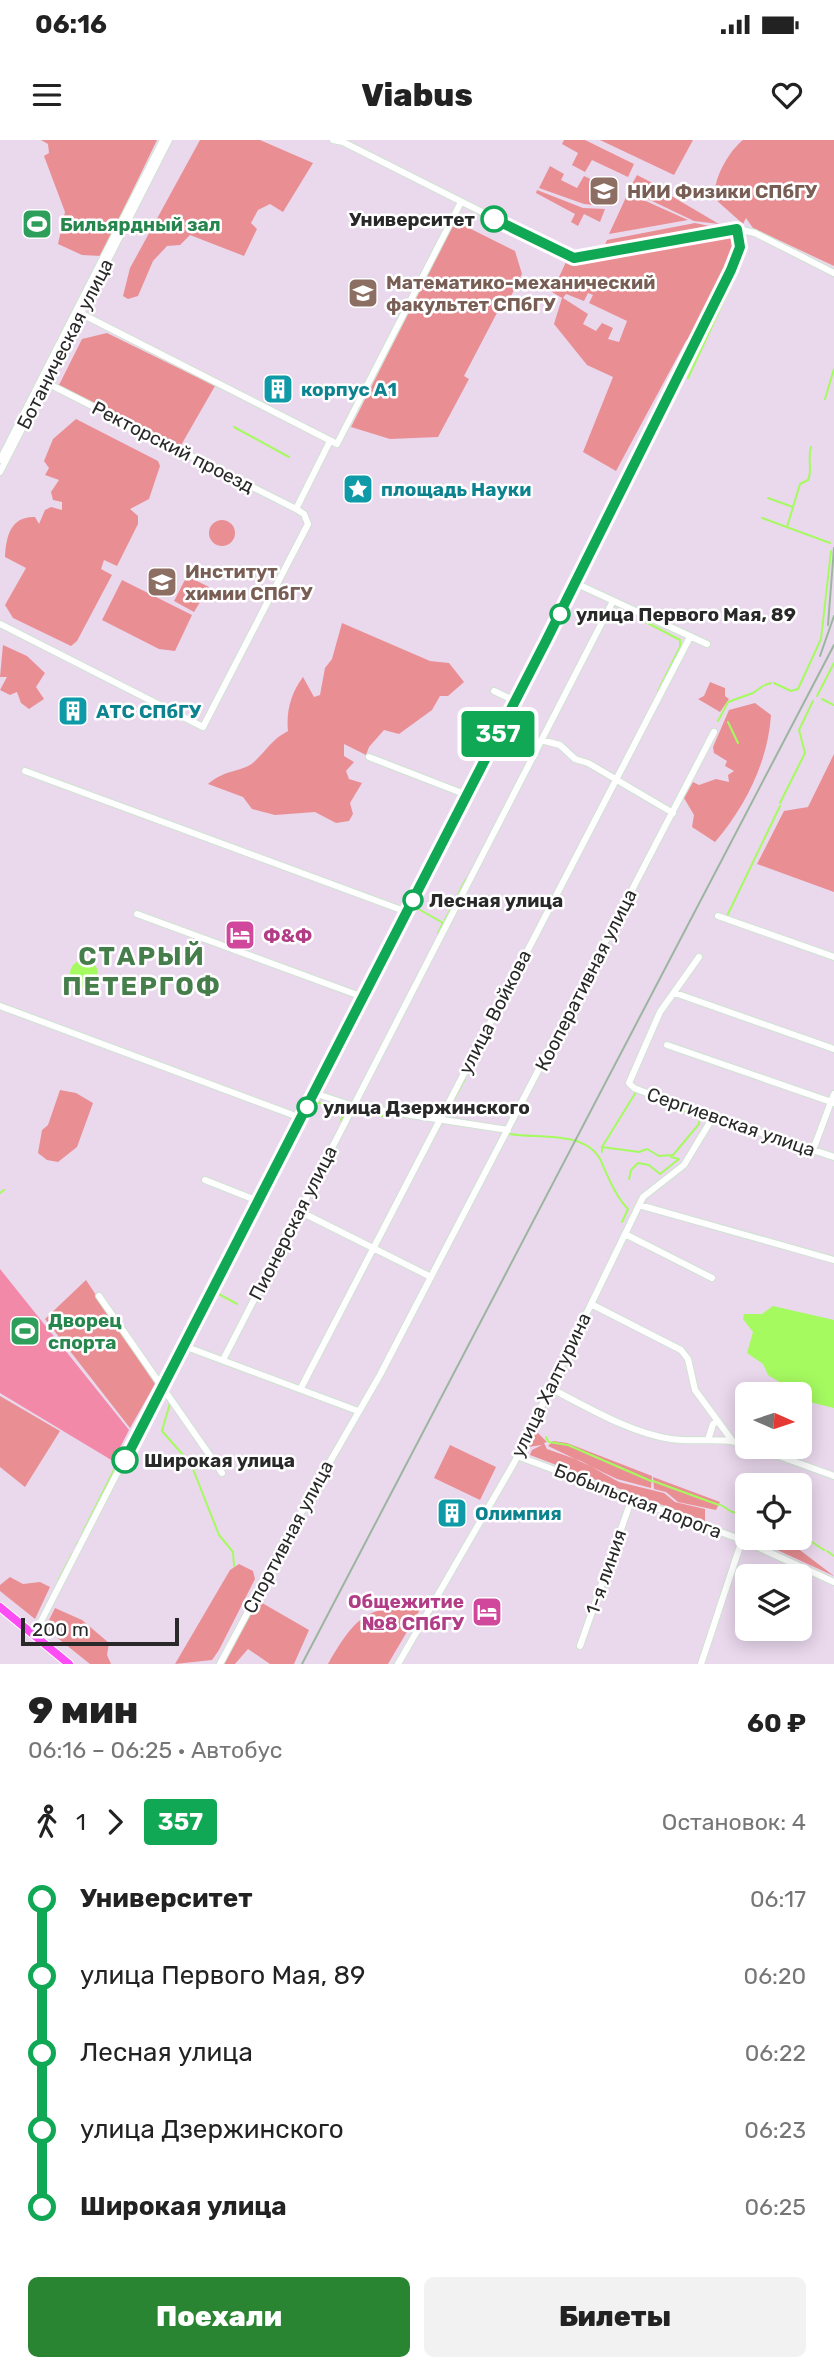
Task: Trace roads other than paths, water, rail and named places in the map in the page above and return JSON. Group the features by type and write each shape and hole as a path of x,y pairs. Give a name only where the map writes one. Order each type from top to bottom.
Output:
{"main road":[{"path":"0,1607 69,1664"}],"street":[{"name":"Ботаническая улица","path":"79,312 163,140"},
{"name":"Ботаническая улица","path":"0,472 2,458 169,140"},
{"path":"333,140 342,141 574,258 737,229 755,233 834,273"},
{"path":"296,509 461,202"},
{"path":"34,1635 490,750 735,263 740,247 737,229"},
{"path":"79,312 334,442"},
{"name":"Ректорский проезд","path":"0,624 203,727 309,524 304,514 296,509 43,381"},
{"path":"575,583 707,645"},
{"name":"Пионерская улица","path":"223,1360 613,601"},
{"name":"улица Войкова","path":"301,1388 690,637"},
{"path":"494,691 515,701"},
{"name":"Кооперативная улица","path":"358,1411 431,1278 714,732"},
{"path":"467,738 490,750"},
{"path":"541,740 560,745 575,759 673,813"},
{"path":"369,757 467,795"},
{"path":"24,771 407,912"},
{"path":"137,914 363,997"},
{"path":"719,916 834,957"},
{"path":"699,957 675,993 834,1049"},
{"name":"Сергиевская улица","path":"675,993 660,1013 629,1083 634,1088 715,1120 734,1122 834,1157"},
{"path":"0,1006 301,1118"},
{"path":"667,1045 833,1103"},
{"path":"314,1093 353,1106 508,1130"},
{"path":"813,1150 833,1103 834,1094"},
{"name":"улица Халтурина","path":"398,1664 517,1456 647,1191 684,1165 710,1122 715,1120"},
{"path":"205,1180 258,1201"},
{"path":"639,1205 834,1260"},
{"path":"299,1211 431,1278"},
{"path":"625,1234 712,1278"},
{"path":"99,1296 222,1473"},
{"path":"590,1304 681,1350 688,1359 695,1390 731,1439"},
{"path":"184,1346 358,1411"},
{"path":"550,1388 651,1433 676,1440 735,1440"},
{"name":"Спортивная улица","path":"220,1664 358,1411"},
{"path":"708,1440 713,1424 718,1421"},
{"name":"Бобыльская дорога","path":"517,1456 735,1537"},
{"path":"790,1460 834,1476"},
{"name":"1-я линия","path":"580,1646 632,1498"},
{"path":"701,1664 739,1550"},
{"name":"Бобыльская дорога","path":"764,1550 834,1582"}],"waterway":[{"path":"688,378 735,276"},
{"path":"825,399 834,369"},
{"path":"234,427 289,457"},
{"path":"787,527 800,484 808,480 811,447"},
{"path":"768,498 793,507"},
{"path":"762,518 830,543"},
{"path":"774,683 791,691 798,689 821,639 831,551"},
{"path":"640,619 680,640 680,647 658,691"},
{"path":"510,721 561,624"},
{"path":"817,696 834,663"},
{"path":"765,685 771,683"},
{"path":"718,721 728,702 753,693 763,686"},
{"path":"822,699 834,705"},
{"path":"780,803 805,753 799,730 813,701"},
{"path":"728,722 738,743"},
{"path":"727,916 780,806"},
{"path":"445,920 466,879"},
{"path":"415,907 443,923 438,933"},
{"path":"298,1113 335,1041"},
{"path":"445,1116 465,1079"},
{"path":"602,1147 636,1092 640,1093"},
{"path":"314,1101 345,1112"},
{"path":"602,1152 602,1147 639,1152 647,1149 659,1156 673,1155 699,1124 700,1117 661,1102"},
{"path":"341,1120 347,1107"},
{"path":"355,1112 383,1116"},
{"path":"288,1132 295,1120"},
{"path":"510,1134 573,1140 594,1151 616,1193 628,1209 622,1222"},
{"path":"629,1179 631,1170 638,1163 649,1165 660,1174 679,1159 671,1157"},
{"path":"0,1193 4,1190"},
{"path":"228,1271 217,1293 237,1304"},
{"path":"160,1378 178,1345"},
{"path":"142,1414 156,1387"},
{"path":"132,1437 156,1390"},
{"path":"170,1403 162,1431 191,1464 219,1535 233,1552 234,1566"},
{"path":"546,1437 548,1441"},
{"path":"549,1442 568,1445 651,1481"},
{"path":"125,1448 128,1443"},
{"path":"82,1534 114,1470"},
{"path":"653,1481 719,1505"},
{"path":"721,1505 735,1512"},
{"path":"617,1551 622,1535"},
{"path":"76,1546 78,1542"},
{"path":"812,1542 824,1550"},
{"path":"827,1551 834,1556"},
{"path":"59,1579 72,1554"},
{"path":"611,1569 616,1555"}],"railway":[{"path":"828,625 834,548"},
{"path":"820,656 834,616"},
{"path":"302,1664 834,645"}],"place":[{"name":"НИИ Физики СПбГУ","path":"604,191"},
{"name":"Университет","path":"494,219"},
{"name":"Бильярдный зал","path":"37,224"},
{"name":"Математико-механический факультет СПбГУ","path":"363,293"},
{"name":"корпус А1","path":"278,389"},
{"name":"площадь Науки","path":"358,489"},
{"name":"Институт химии СПбГУ","path":"162,582"},
{"name":"улица Первого Мая, 89","path":"560,614"},
{"name":"АТС СПбГУ","path":"73,711"},
{"name":"Лесная улица","path":"413,900"},
{"name":"Ф&Ф","path":"240,935"},
{"name":"улица Дзержинского","path":"307,1107"},
{"name":"Дворец спорта","path":"25,1331"},
{"name":"Широкая улица","path":"125,1460"},
{"name":"Олимпия","path":"452,1513"},
{"name":"Общежитие №8 СПбГУ","path":"487,1612"}],"district":[{"name":"СТАРЫЙ ПЕТЕРГОФ","path":"142,971"}]}
